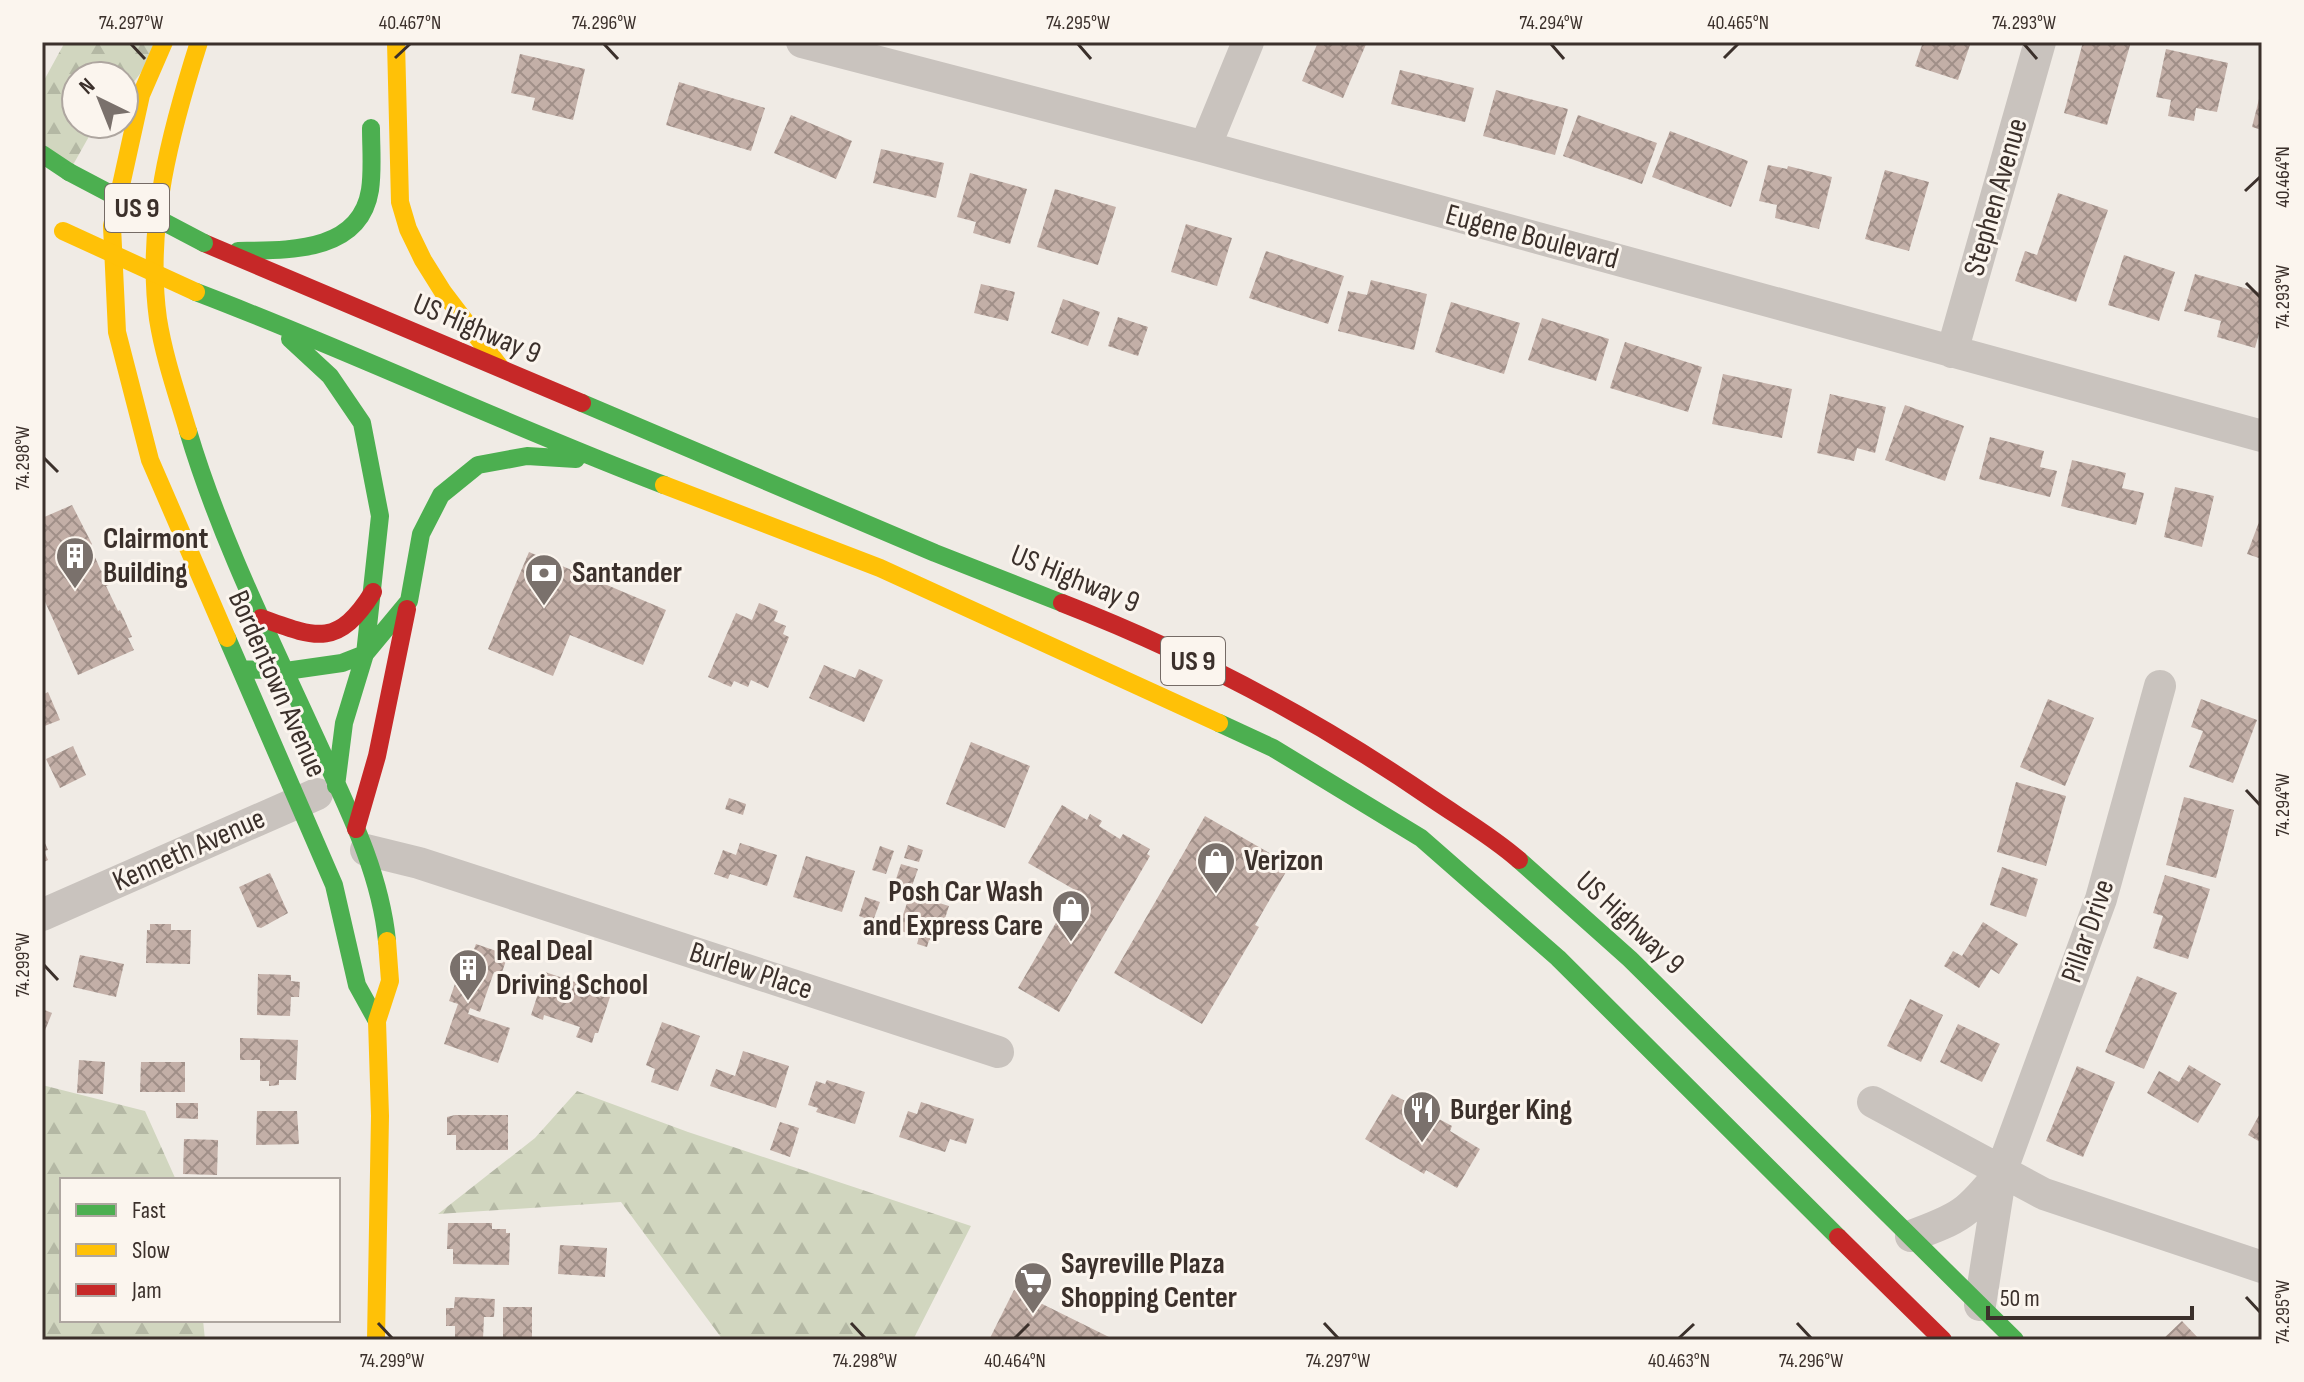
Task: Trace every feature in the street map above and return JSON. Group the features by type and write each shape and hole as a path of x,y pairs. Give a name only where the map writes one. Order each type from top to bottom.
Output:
{"main road":[{"name":"Bordentown Avenue","path":"164,42 141,95 112,226 117,332 150,460 334,885 357,985 377,1021"},
{"name":"Bordentown Avenue","path":"199,42 179,105 163,183 155,240 158,317 198,464 261,618 361,839 385,923 390,981 377,1021 380,1116 376,1340"},
{"path":"396,42 400,202 413,243 501,369"},
{"path":"225,252 291,250 323,245 348,231 365,209 371,174 371,115"},
{"name":"US Highway 9","path":"42,154 69,172 204,243 935,553 1114,623 1261,693 1398,775 1511,853 1630,959 2015,1340"},
{"name":"US 9","path":"42,219 196,292 267,319 600,461 880,568 1273,748 1421,838 1558,958 1943,1340"},
{"path":"267,319 330,376 362,423 380,516 365,654 344,723 336,786"},
{"path":"361,839 421,534 441,495 478,465 527,456 600,461"},
{"path":"261,618 299,632 327,635 347,627 361,615 373,592"},
{"path":"241,669 286,671 342,663 365,654 409,601"}],"street":[{"name":"Eugene Boulevard","path":"802,42 1205,147 2262,436"},
{"path":"1205,147 1248,42"},
{"name":"Stephen Avenue","path":"1952,352 2040,42"},
{"name":"Pillar Drive","path":"1980,1305 2001,1172 2101,899 2160,686"},
{"name":"Kenneth Avenue","path":"42,915 336,786"},
{"name":"Burlew Place","path":"361,839 419,863 998,1052"},
{"path":"1873,1102 2044,1194 2262,1267"},
{"name":"Pillar Drive","path":"1911,1236 1953,1221 1975,1205 2001,1172"}],"green space":[{"path":"65,42 164,42 140,74 140,60 60,60 60,140 87,140 69,172 42,154 42,84"},
{"path":"42,1085 145,1111 175,1178 60,1178 60,1322 203,1322 205,1340 42,1340"},
{"path":"577,1091 688,1132 971,1226 913,1340 723,1340 621,1202 438,1214 535,1138"}],"building":[{"path":"1318,42 1367,42 1343,98 1302,81"},
{"path":"1923,42 1971,42 1958,80 1915,66"},
{"path":"2083,42 2131,42 2107,125 2064,113"},
{"path":"2166,49 2228,63 2217,112 2196,108 2194,121 2168,116 2171,100 2156,97"},
{"path":"520,54 585,69 573,120 532,110 535,98 511,93"},
{"path":"1400,70 1474,88 1465,122 1391,104"},
{"path":"679,82 765,108 751,151 666,125"},
{"path":"1496,90 1568,109 1555,155 1483,136"},
{"path":"2262,91 2262,130 2252,127"},
{"path":"791,115 852,141 836,179 774,153"},
{"path":"1578,115 1657,143 1642,184 1563,156"},
{"path":"1670,131 1748,161 1731,207 1652,177"},
{"path":"881,149 944,163 936,198 873,183"},
{"path":"1768,165 1787,169 1788,166 1832,177 1819,229 1775,218 1777,205 1759,201"},
{"path":"1885,170 1929,182 1909,251 1865,239"},
{"path":"970,173 1027,189 1010,244 973,233 976,222 957,217"},
{"path":"1055,189 1116,207 1098,265 1037,247"},
{"path":"2058,193 2108,210 2076,302 2015,281 2025,251 2037,255"},
{"path":"1186,224 1232,238 1217,286 1171,272"},
{"path":"1266,251 1344,276 1328,324 1249,298"},
{"path":"2124,255 2175,272 2159,321 2108,305"},
{"path":"2195,274 2262,293 2262,323 2255,348 2217,337 2221,321 2184,311"},
{"path":"1371,280 1427,294 1414,350 1338,331 1348,291 1367,295"},
{"path":"981,284 1015,292 1008,321 974,313"},
{"path":"1063,299 1100,312 1088,346 1051,333"},
{"path":"1451,302 1520,323 1504,374 1435,352"},
{"path":"1118,317 1148,327 1138,356 1108,346"},
{"path":"1542,318 1609,339 1596,381 1528,360"},
{"path":"1625,342 1702,367 1688,412 1610,388"},
{"path":"1723,374 1792,389 1782,438 1712,424"},
{"path":"1830,394 1886,407 1875,453 1857,448 1854,461 1817,453"},
{"path":"1905,405 1964,426 1945,481 1885,460"},
{"path":"1990,437 2044,451 2040,467 2057,471 2050,497 1979,479"},
{"path":"2072,460 2126,473 2122,488 2144,493 2136,525 2061,506"},
{"path":"2175,487 2214,496 2202,547 2164,537"},
{"name":"Clairmont Building","path":"72,505 103,570 109,585 106,586 132,637 128,638 134,650 78,675 42,595 42,518"},
{"path":"2262,514 2262,559 2247,554"},
{"name":"Santander","path":"529,552 666,610 643,665 570,635 553,676 488,649"},
{"path":"759,603 778,611 774,621 786,626 783,634 789,637 768,688 751,680 748,687 734,681 731,687 708,677 736,613 752,620"},
{"path":"824,665 855,678 859,669 883,680 864,722 809,698"},
{"path":"48,692 60,720 42,727 42,695"},
{"path":"2048,699 2094,718 2065,786 2020,767"},
{"path":"2201,699 2257,720 2233,783 2189,767 2203,731 2191,727"},
{"path":"971,742 1030,766 1005,828 946,804"},
{"path":"73,746 86,775 60,788 46,759"},
{"path":"2016,782 2066,796 2046,866 1997,852"},
{"path":"2184,797 2234,810 2216,878 2166,865"},
{"path":"729,798 746,804 743,815 725,809"},
{"name":"Posh Car Wash and Express Care","path":"1062,805 1087,820 1090,814 1102,821 1099,826 1120,839 1123,834 1150,849 1147,854 1150,856 1059,1012 1018,988 1075,890 1028,863"},
{"name":"Verizon","path":"1205,816 1290,865 1255,925 1259,927 1202,1024 1114,973"},
{"path":"42,836 48,850 44,851 48,860 42,863"},
{"path":"740,843 777,855 767,886 730,874 728,879 714,874 723,850 736,855"},
{"path":"908,845 923,850 919,862 904,858"},
{"path":"880,846 894,851 886,874 872,870"},
{"path":"806,856 855,871 842,912 793,897"},
{"path":"901,864 918,869 909,894 893,888"},
{"path":"2002,867 2038,879 2026,917 1990,905"},
{"path":"270,873 288,913 261,928 257,927 239,887"},
{"path":"2165,875 2210,889 2188,959 2153,948 2163,916 2153,913"},
{"path":"910,894 949,906 937,943 929,940 927,947 917,944 919,937 898,930"},
{"path":"865,897 880,902 873,921 859,916"},
{"path":"1983,922 2018,944 1999,974 1991,969 1979,988 1944,966 1953,951 1962,956"},
{"path":"150,924 171,924 171,930 191,930 190,964 146,963"},
{"name":"Real Deal Driving School","path":"476,944 508,955 501,975 494,972 480,1012 470,1008 468,1014 510,1028 498,1063 444,1044 458,1004 449,1001 456,981 452,979 456,966 460,967 462,960 469,962"},
{"path":"80,955 124,964 116,997 73,987"},
{"path":"545,972 611,994 592,1043 576,1037 580,1027 544,1015 543,1020 531,1015"},
{"path":"258,974 291,975 291,981 300,982 299,997 291,997 290,1016 257,1015"},
{"path":"2137,976 2177,993 2144,1069 2105,1052"},
{"path":"1910,999 1943,1015 1921,1062 1887,1046"},
{"path":"42,1009 52,1013 42,1038"},
{"path":"662,1022 700,1036 678,1091 651,1082 655,1069 646,1065"},
{"path":"1958,1024 2000,1044 1982,1082 1940,1062"},
{"path":"240,1038 298,1040 296,1080 279,1080 279,1085 269,1086 269,1081 260,1081 260,1060 240,1060"},
{"path":"743,1051 789,1066 776,1108 710,1086 716,1069 735,1076"},
{"path":"79,1060 105,1062 103,1094 77,1093"},
{"path":"141,1062 185,1062 185,1092 140,1092"},
{"path":"2189,1065 2221,1084 2198,1123 2147,1093 2159,1071 2179,1082"},
{"path":"2077,1066 2115,1082 2083,1157 2046,1141"},
{"path":"827,1080 865,1092 855,1124 816,1112 818,1108 808,1105 816,1081 825,1084"},
{"name":"Burger King","path":"1392,1094 1452,1126 1450,1131 1480,1149 1457,1188 1426,1170 1424,1174 1365,1139"},
{"path":"921,1102 974,1119 966,1144 950,1139 945,1152 899,1137 908,1111 917,1114"},
{"path":"176,1103 198,1103 198,1119 176,1118"},
{"path":"2262,1110 2262,1143 2248,1135"},
{"path":"257,1111 297,1111 299,1144 256,1145"},
{"path":"508,1115 508,1150 456,1150 456,1135 447,1135 447,1117"},
{"path":"780,1122 799,1128 790,1157 770,1150"},
{"path":"184,1139 218,1140 217,1175 183,1174"},
{"path":"448,1223 492,1223 492,1229 506,1229 506,1233 510,1233 509,1265 453,1264 453,1249 447,1249"},
{"path":"560,1245 607,1248 605,1277 558,1274"},
{"name":"Sayreville Plaza Shopping Center","path":"1014,1290 1115,1340 989,1340"},
{"path":"455,1297 495,1299 494,1317 484,1317 483,1339 455,1339 455,1326 446,1326 446,1308 454,1308"},
{"path":"503,1307 532,1307 532,1338 503,1338"},
{"path":"2182,1321 2200,1340 2162,1340"}],"traffic: fast":[{"path":"238,251 278,250 319,244 337,237 352,226 364,211 370,190 371,128"},
{"path":"42,154 69,172"},
{"path":"69,172 204,243"},
{"path":"196,292 664,485"},
{"path":"290,339 330,376 362,423 380,516 365,654 344,723 336,786"},
{"path":"582,403 935,553 1062,603"},
{"path":"188,431 231,549 360,838 377,889 387,941"},
{"path":"241,669 286,671 342,663 365,654 409,601 421,534 441,495 478,465 527,456 576,459"},
{"path":"227,638 334,885 357,985 377,1021"},
{"path":"1219,723 1273,748 1421,838 1558,958 1838,1237"},
{"path":"1519,860 1630,959 2015,1340"}],"traffic: slow":[{"path":"164,42 141,95 112,226 117,332 150,460 227,638"},
{"path":"188,431 158,319 155,248 170,144 199,42"},
{"path":"396,42 400,202 408,229 443,292 500,367"},
{"path":"63,231 196,292"},
{"path":"664,485 880,568 1219,723"},
{"path":"376,1340 380,1116 377,1021 390,981 387,941"}],"traffic: jam":[{"path":"204,243 582,403"},
{"path":"261,618 297,630 324,634 348,622 373,592"},
{"path":"1062,603 1159,644 1300,716 1390,771 1519,860"},
{"path":"356,829 377,756 407,609"},
{"path":"1838,1237 1943,1340"}],"place":[{"name":"Clairmont Building","path":"75,590"},
{"name":"Santander","path":"544,607"},
{"name":"Verizon","path":"1216,895"},
{"name":"Posh Car Wash and Express Care","path":"1071,943"},
{"name":"Real Deal Driving School","path":"468,1002"},
{"name":"Burger King","path":"1422,1144"},
{"name":"Sayreville Plaza Shopping Center","path":"1033,1315"}]}
